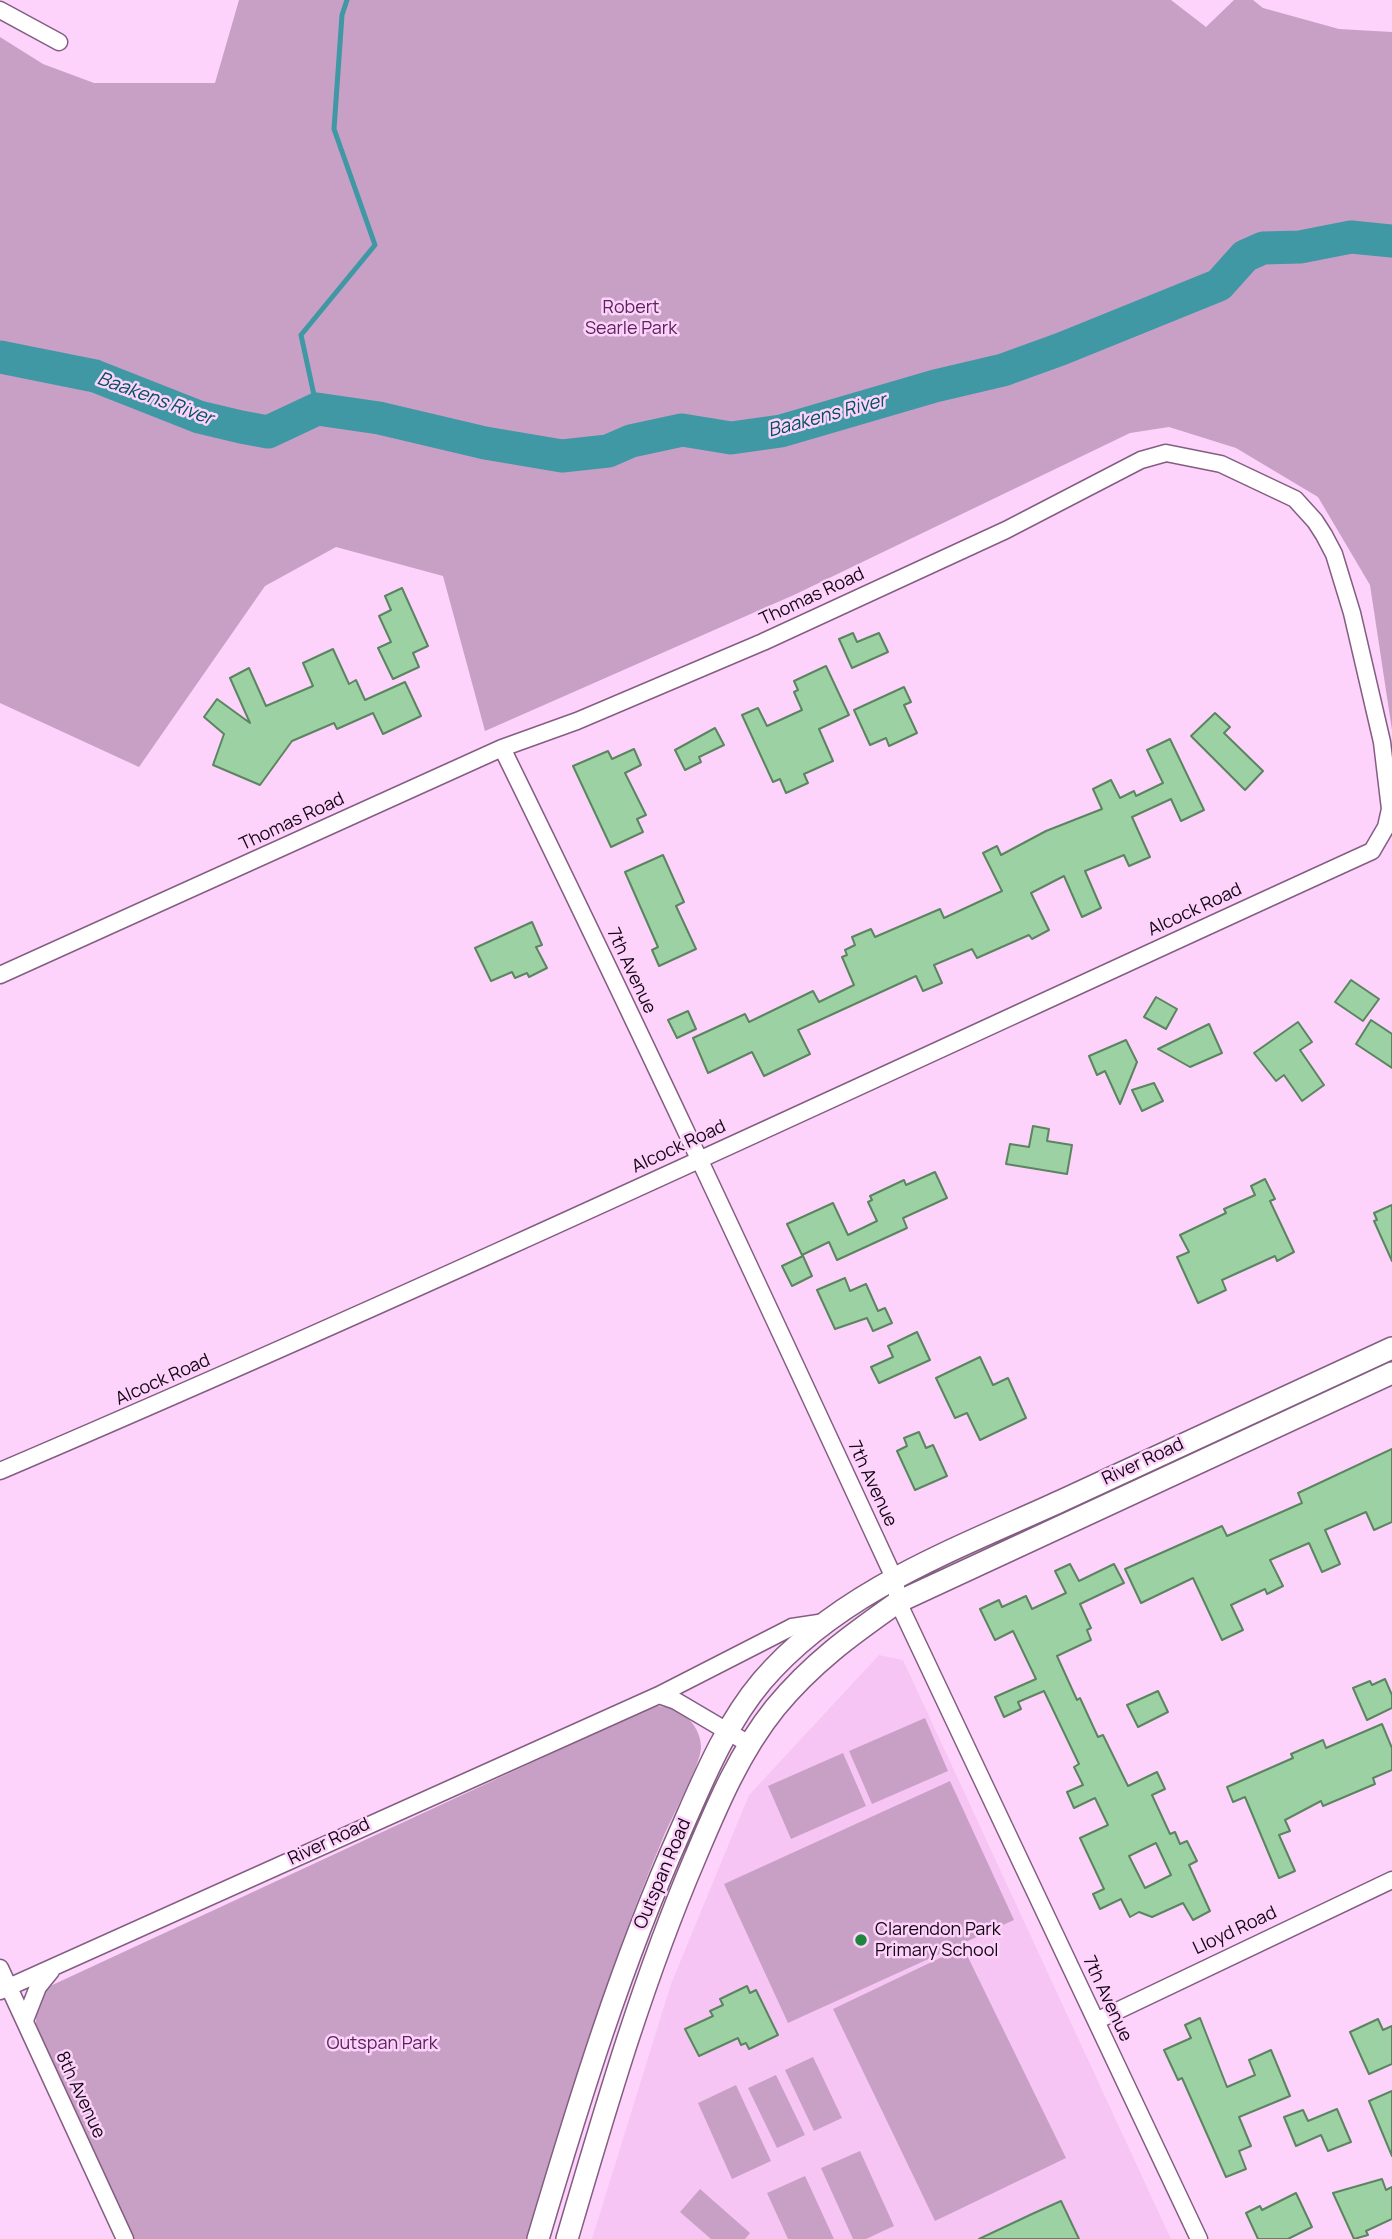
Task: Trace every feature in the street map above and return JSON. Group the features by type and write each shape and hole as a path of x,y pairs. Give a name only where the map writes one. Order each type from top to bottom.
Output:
{"main road":[{"name":"River Road","path":"895,1580 1392,1348"},
{"name":"River Road","path":"898,1602 1392,1373"},
{"path":"1190,1441 1200,1461"},
{"name":"Outspan Road","path":"538,2239 608,2012 651,1897 727,1733 761,1683 825,1622 895,1580"},
{"name":"Outspan Road","path":"567,2239 611,2087 650,1970 723,1792 749,1744 772,1711 824,1655 898,1602"}],"street":[{"path":"0,10 59,42"},
{"name":"Thomas Road","path":"0,975 502,748 588,717 763,642 1006,530 1142,460 1166,453 1221,464 1295,499 1315,521 1334,554 1352,613 1382,742 1390,809 1386,827 1372,851"},
{"name":"7th Avenue","path":"502,748 699,1159 895,1580 898,1602 1199,2239"},
{"name":"Alcock Road","path":"0,1471 203,1384 1372,851"},
{"name":"River Road","path":"5,1989 659,1695 792,1627 825,1622"},
{"path":"659,1695 676,1701 749,1744"},
{"name":"Lloyd Road","path":"1096,2021 1392,1880"},
{"path":"24,2020 38,1987 55,1967"},
{"name":"8th Avenue","path":"0,1968 5,1989 24,2020 125,2239"}],"shaded area":[{"name":"Clarendon Park Primary School","path":"879,1655 903,1660 1171,2239 592,2239 671,1984 749,1795"}],"green space":[{"name":"Robert Searle Park","path":"239,0 1171,0 1206,27 1234,0 1253,0 1263,8 1339,29 1392,32 1392,730 1370,585 1318,497 1236,448 1169,427 1130,433 796,594 485,731 443,576 336,547 265,586 139,767 0,703 0,37 43,64 94,83 215,83"},
{"name":"Outspan Park","path":"654,1706 671,1708 692,1723 700,1737 700,1754 643,1887 606,1987 526,2239 134,2239 36,2025 36,2010 48,1987"},
{"path":"925,1718 948,1771 872,1804 849,1751"},
{"path":"843,1753 866,1806 791,1839 768,1786"},
{"path":"950,1781 1014,1920 788,2023 724,1884"},
{"path":"963,1947 1066,2158 935,2221 833,2009"},
{"path":"813,2057 842,2118 814,2131 785,2070"},
{"path":"776,2075 805,2135 777,2148 748,2088"},
{"path":"736,2085 771,2161 732,2179 698,2103"},
{"path":"860,2151 894,2226 866,2239 853,2239 821,2168"},
{"path":"805,2176 834,2239 788,2239 767,2193"},
{"path":"700,2189 750,2233 745,2239 711,2239 680,2212"}],"building":[{"path":"402,588 428,646 413,653 419,667 393,679 378,648 391,642 379,616 391,610 385,596"},
{"path":"853,633 857,642 879,633 888,652 852,668 839,639"},
{"path":"333,649 349,684 356,680 365,700 405,682 421,716 383,734 373,713 337,729 334,723 292,741 260,785 213,765 224,734 204,717 217,699 250,723 230,678 249,668 266,706 313,686 303,663"},
{"path":"826,666 849,715 819,729 833,761 804,774 808,783 786,793 780,779 773,782 742,715 758,708 767,726 802,710 794,692 798,690 794,681"},
{"path":"904,687 911,702 904,705 917,733 889,746 886,738 870,745 854,710"},
{"path":"1215,713 1230,727 1224,733 1263,771 1245,790 1191,736"},
{"path":"715,728 724,745 699,757 701,762 685,770 675,750"},
{"path":"1170,739 1204,810 1181,821 1171,799 1132,817 1150,857 1129,866 1124,855 1085,871 1101,908 1082,917 1064,876 1031,893 1049,930 1032,939 1029,935 977,958 972,949 934,965 942,983 923,991 916,976 798,1030 810,1054 764,1076 752,1052 708,1073 693,1038 745,1014 749,1022 813,991 819,1002 854,985 842,957 847,955 845,950 855,945 852,937 871,929 875,937 940,909 944,918 1002,891 983,853 997,846 1001,855 1046,831 1102,809 1093,789 1111,780 1120,798 1134,791 1136,796 1163,783 1147,750"},
{"path":"634,749 641,765 625,773 646,815 637,819 643,832 611,847 573,766 608,751 612,759"},
{"path":"663,855 684,902 676,906 696,949 659,966 652,950 658,947 625,872"},
{"path":"532,922 542,945 536,947 547,968 529,977 527,973 515,978 512,972 491,981 475,948"},
{"path":"1351,980 1379,999 1363,1021 1335,1002"},
{"path":"1156,997 1177,1009 1166,1029 1144,1017"},
{"path":"688,1011 696,1029 677,1038 668,1020"},
{"path":"1371,1020 1392,1034 1392,1068 1356,1044"},
{"path":"1298,1022 1312,1042 1300,1050 1324,1085 1302,1101 1284,1075 1276,1081 1254,1053"},
{"path":"1209,1024 1222,1053 1190,1067 1158,1049"},
{"path":"1126,1040 1137,1062 1120,1104 1105,1071 1097,1075 1089,1056"},
{"path":"1154,1083 1163,1101 1142,1111 1132,1090"},
{"path":"1033,1126 1049,1129 1047,1141 1072,1145 1067,1174 1006,1164 1010,1144 1029,1147"},
{"path":"935,1172 947,1198 903,1218 907,1228 837,1260 829,1242 802,1255 787,1224 833,1203 848,1235 877,1221 868,1202 872,1200 870,1196 904,1180 906,1185"},
{"path":"1265,1179 1275,1199 1270,1201 1294,1252 1277,1261 1275,1256 1222,1280 1226,1290 1198,1303 1177,1257 1189,1252 1180,1235 1226,1213 1224,1209 1255,1195 1251,1186"},
{"path":"1392,1205 1392,1261 1374,1221 1377,1220 1374,1213"},
{"path":"803,1256 812,1276 792,1286 782,1266"},
{"path":"845,1278 850,1291 866,1284 878,1311 885,1308 892,1323 873,1331 867,1318 835,1329 817,1290"},
{"path":"917,1332 930,1360 879,1383 871,1367 893,1357 888,1346"},
{"path":"980,1357 993,1385 1008,1378 1026,1418 980,1440 967,1413 955,1418 936,1378"},
{"path":"919,1432 926,1448 933,1445 947,1476 915,1490 897,1451 907,1446 904,1438"},
{"path":"1392,1449 1392,1522 1374,1530 1366,1512 1325,1530 1340,1564 1322,1572 1309,1543 1270,1560 1283,1586 1267,1594 1265,1589 1231,1605 1243,1630 1222,1640 1193,1578 1141,1603 1125,1569 1222,1526 1227,1536 1302,1503 1298,1493"},
{"path":"1070,1564 1079,1581 1114,1564 1124,1583 1080,1604 1091,1628 1087,1630 1091,1640 1057,1656 1077,1700 1080,1698 1098,1737 1103,1735 1128,1786 1157,1772 1165,1789 1152,1795 1170,1834 1175,1832 1180,1844 1187,1841 1197,1861 1189,1865 1210,1911 1193,1920 1183,1903 1152,1917 1139,1912 1130,1917 1121,1899 1100,1909 1093,1894 1104,1889 1080,1838 1108,1825 1095,1798 1074,1808 1067,1792 1083,1785 1074,1767 1079,1764 1044,1691 1018,1702 1021,1709 1004,1717 995,1697 1036,1679 1013,1631 995,1640 980,1609 999,1600 1002,1607 1026,1596 1032,1609 1066,1593 1055,1571","holes":["1156,1843 1171,1875 1145,1888 1129,1856"]},
{"path":"1385,1679 1392,1695 1392,1708 1367,1720 1353,1688 1370,1681 1372,1685"},
{"path":"1158,1691 1168,1712 1138,1727 1127,1705"},
{"path":"1382,1724 1392,1748 1392,1770 1373,1778 1375,1784 1323,1806 1321,1801 1285,1820 1290,1831 1279,1835 1295,1871 1279,1878 1245,1797 1233,1802 1227,1787 1293,1758 1291,1754 1323,1740 1326,1748"},
{"path":"747,1986 750,1993 756,1990 778,2035 749,2049 746,2043 741,2045 738,2038 699,2056 685,2029 713,2016 710,2011 723,2005 720,1999"},
{"path":"1200,2018 1227,2087 1255,2075 1249,2060 1271,2050 1290,2096 1239,2117 1251,2146 1239,2151 1246,2169 1226,2177 1182,2078 1178,2080 1164,2050 1191,2038 1185,2025"},
{"path":"1378,2019 1383,2030 1392,2026 1392,2064 1369,2074 1350,2032"},
{"path":"1392,2091 1392,2156 1369,2101"},
{"path":"1337,2109 1351,2142 1328,2151 1321,2135 1296,2146 1284,2117 1303,2110 1308,2121"},
{"path":"1382,2179 1386,2190 1392,2187 1392,2219 1366,2231 1368,2235 1354,2239 1333,2193"},
{"path":"1296,2193 1312,2227 1288,2239 1258,2239 1246,2213 1260,2206 1262,2210"},
{"path":"1061,2201 1079,2239 979,2239 1032,2214"}],"waterway":[{"path":"317,409 301,335 375,245 334,129 342,15 347,0"},
{"name":"Baakens River","path":"0,357 95,376 199,417 268,432 317,409 379,418 485,443 562,456 608,451 631,441 682,430 731,438 781,431 935,386 1003,370 1061,349 1219,285 1245,256 1263,248 1300,247 1351,237 1392,241"}],"place":[{"name":"Clarendon Park Primary School","path":"861,1940"}]}
